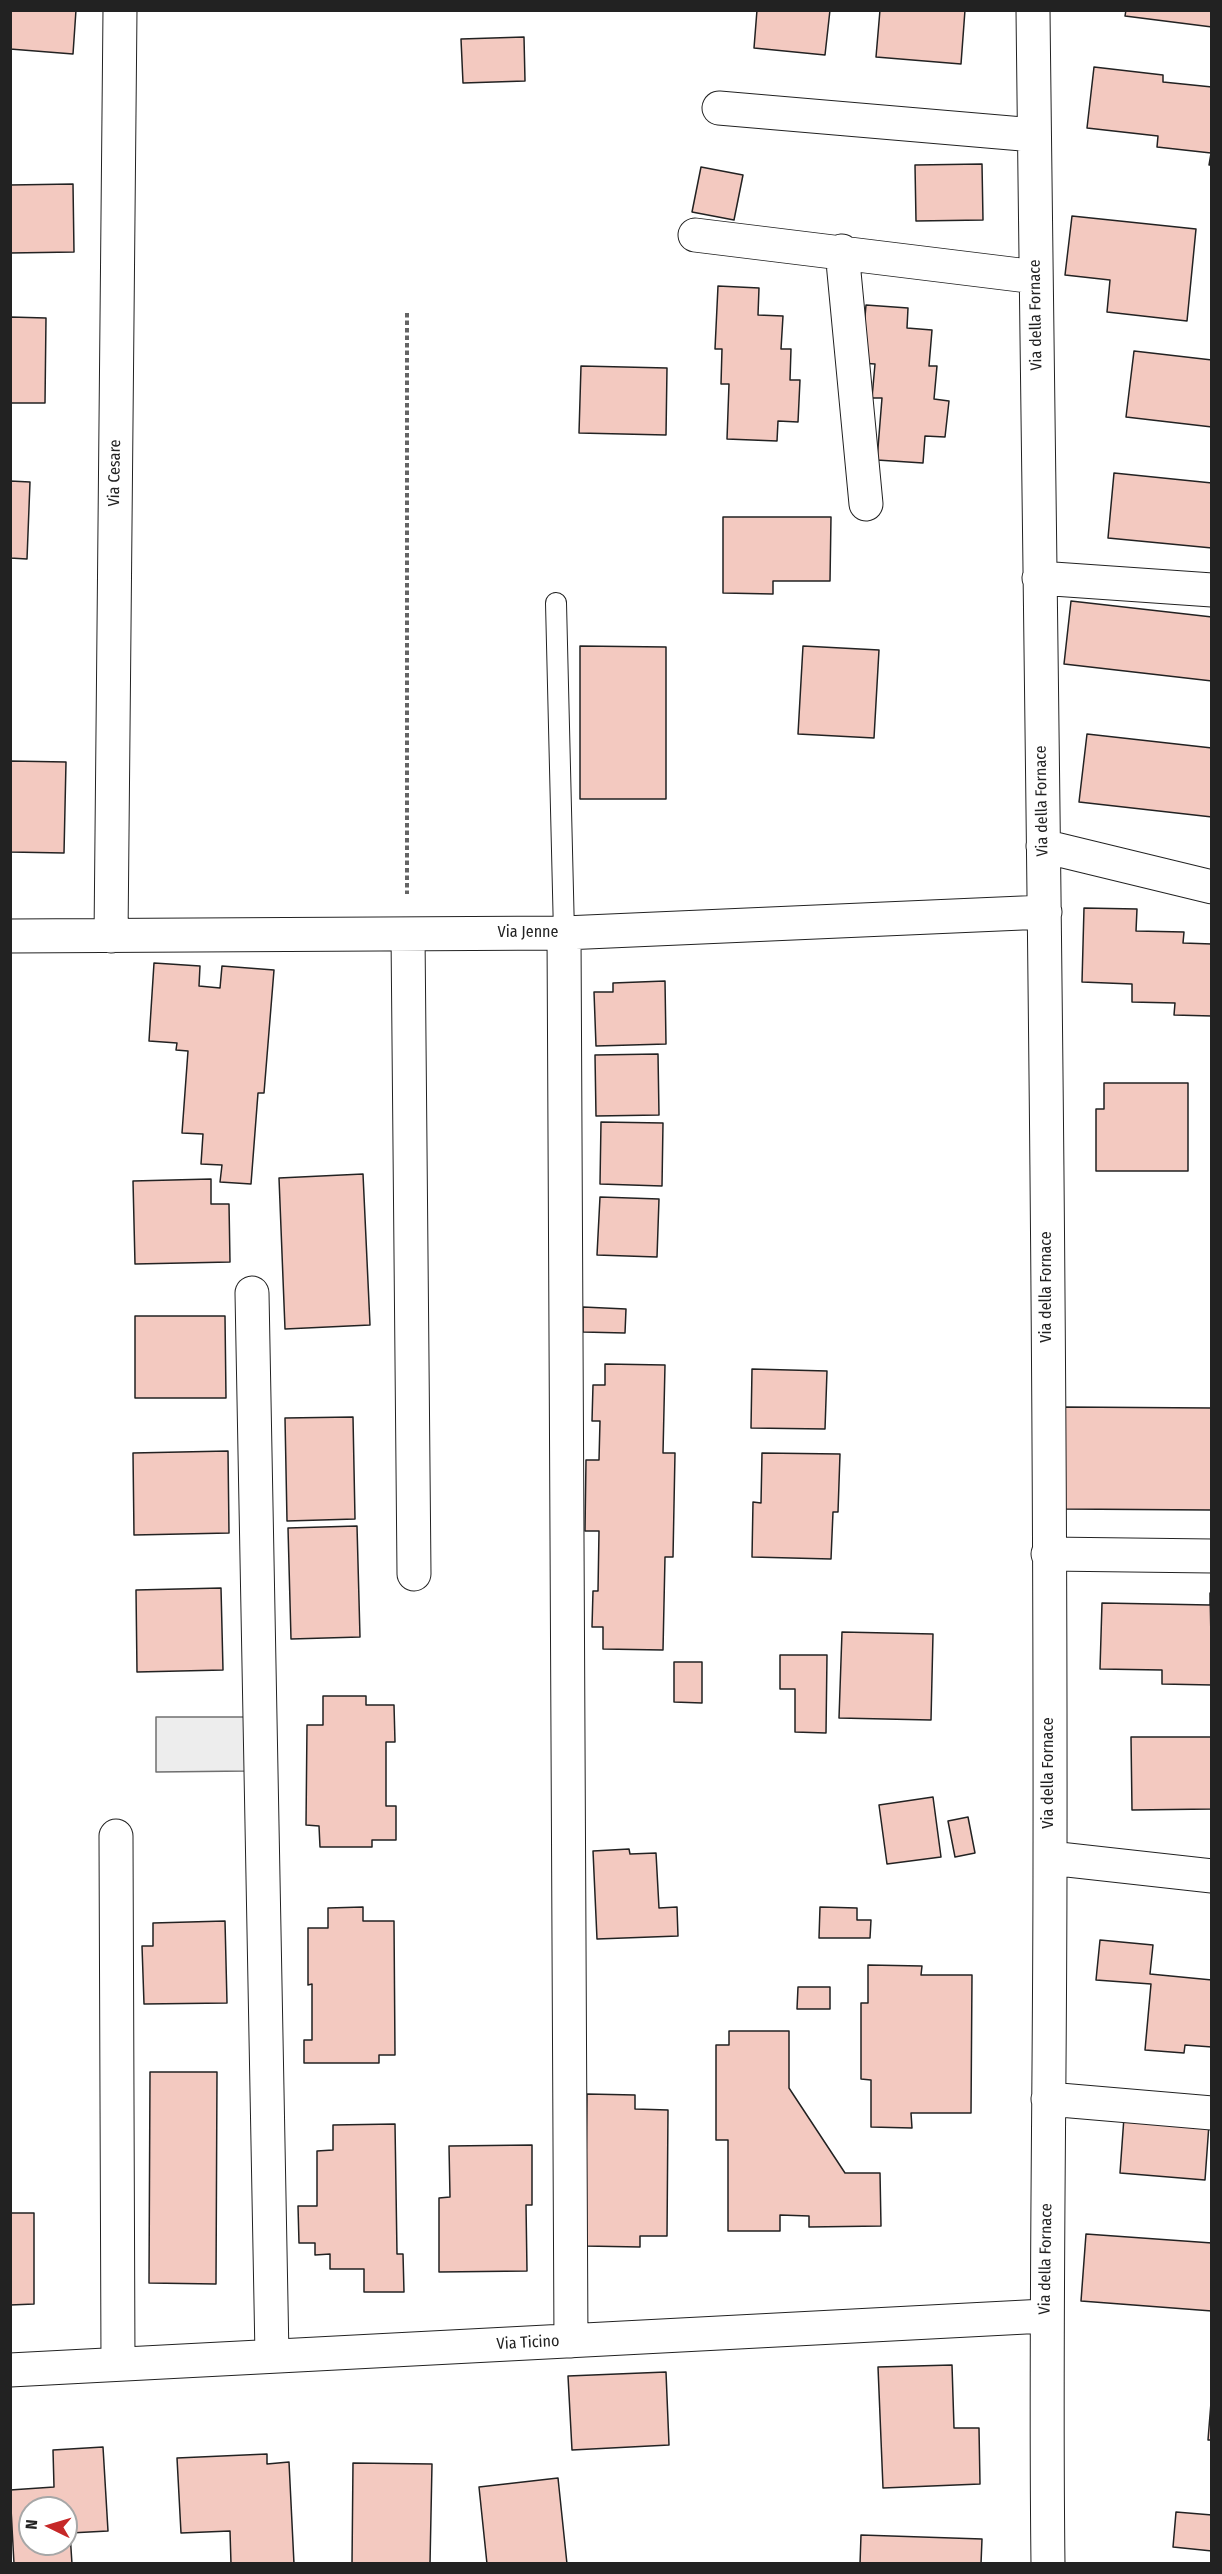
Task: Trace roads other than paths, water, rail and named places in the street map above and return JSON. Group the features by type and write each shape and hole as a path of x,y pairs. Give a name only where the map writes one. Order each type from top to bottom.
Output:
{"street":[{"name":"Via Cesare","path":"111,936 120,10"},
{"name":"Via della Fornace","path":"1033,10 1042,846 1046,912 1050,1858 1045,2316 1048,2564"},
{"path":"719,108 1034,135"},
{"path":"695,235 842,251 1036,277"},
{"path":"842,251 866,504"},
{"path":"1039,578 1212,590"},
{"path":"1042,846 1212,886"},
{"name":"Via Jenne","path":"10,936 564,933 1046,912"},
{"path":"564,933 571,2340"},
{"path":"408,934 414,1574"},
{"path":"252,1293 272,2356"},
{"path":"1048,1554 1212,1557"},
{"path":"116,1836 118,2364"},
{"path":"1050,1858 1212,1876"},
{"path":"1048,2099 1212,2113"},
{"name":"Via Ticino","path":"10,2370 1045,2316"}],"lane":[{"path":"556,603 564,933"}]}
